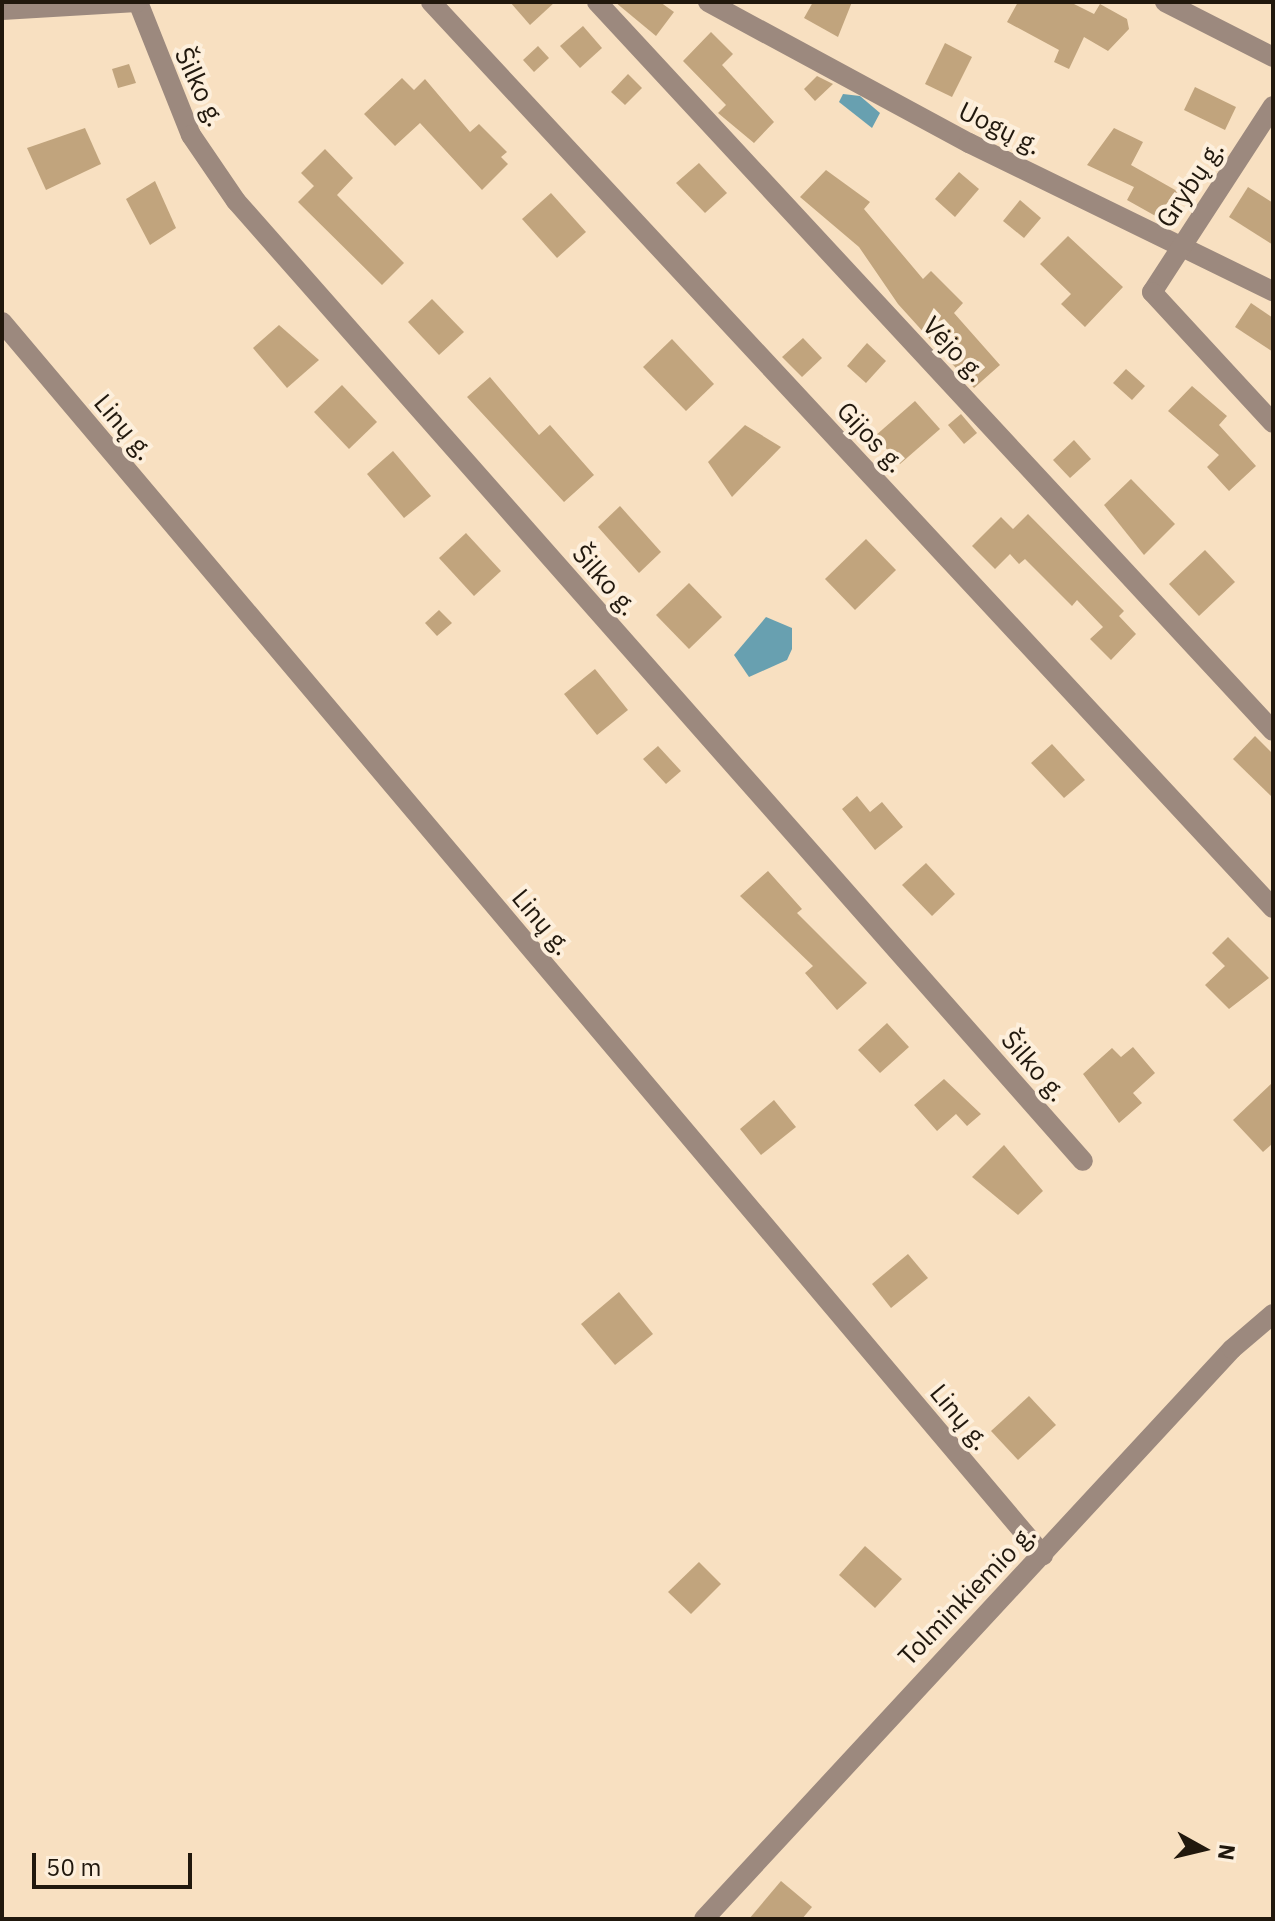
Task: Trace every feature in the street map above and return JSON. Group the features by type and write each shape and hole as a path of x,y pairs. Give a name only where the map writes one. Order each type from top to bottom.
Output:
{"street":[{"path":"2,10 138,2"},
{"name":"Šilko g.","path":"138,2 163,79 236,201 1083,1161"},
{"name":"Gijos g.","path":"431,2 1273,908"},
{"name":"Vėjo g.","path":"597,2 1273,731"},
{"name":"Uogų g.","path":"708,2 969,143 1181,243 1273,291"},
{"path":"1165,2 1273,57"},
{"name":"Grybų g.","path":"1273,106 1181,243 1152,292 1273,423"},
{"name":"Linų g.","path":"2,322 1043,1555"},
{"name":"Tolminkiemio g.","path":"704,1919 1043,1555 1273,1314"}],"water":[{"path":"843,94 860,96 880,113 872,128 839,102"},
{"path":"766,617 792,628 792,649 787,660 749,677 734,655"}],"building":[{"path":"510,2 555,2 530,25"},
{"path":"615,2 660,2 674,12 656,36"},
{"path":"813,2 852,2 838,37 804,18"},
{"path":"1018,2 1070,2 1094,14 1100,4 1127,19 1129,29 1108,51 1084,37 1069,69 1054,62 1059,50 1007,22"},
{"path":"583,26 602,48 580,68 560,46"},
{"path":"711,32 733,54 722,65 774,122 754,143 718,113 726,105 683,61"},
{"path":"945,43 972,57 952,97 925,84"},
{"path":"538,46 549,58 534,72 523,60"},
{"path":"129,64 136,83 118,88 112,69"},
{"path":"628,74 642,88 625,105 611,92"},
{"path":"817,76 833,84 815,101 804,89"},
{"path":"402,78 414,90 425,79 470,132 479,124 507,152 501,157 508,164 482,190 420,123 395,146 364,114"},
{"path":"1195,87 1236,107 1225,130 1184,110"},
{"path":"85,128 101,164 46,190 27,148"},
{"path":"1114,128 1143,142 1131,165 1184,195 1168,223 1127,200 1134,187 1087,165"},
{"path":"325,149 353,178 337,195 404,263 382,285 298,202 314,186 301,173"},
{"path":"699,163 727,193 705,213 676,183"},
{"path":"826,170 870,202 864,209 923,279 931,271 963,303 954,313 1000,365 974,388 898,304 859,247 800,197"},
{"path":"959,172 979,189 955,217 935,199"},
{"path":"155,181 176,228 150,245 126,199"},
{"path":"1248,187 1273,203 1273,245 1229,217"},
{"path":"551,193 586,232 557,258 522,219"},
{"path":"1020,200 1041,218 1024,238 1003,221"},
{"path":"1068,236 1123,287 1085,327 1061,304 1071,294 1040,264"},
{"path":"432,299 464,332 439,355 408,322"},
{"path":"1251,303 1273,318 1273,352 1235,327"},
{"path":"279,325 319,360 287,388 253,348"},
{"path":"803,338 822,358 802,377 782,357"},
{"path":"672,339 714,384 686,411 643,367"},
{"path":"867,343 886,361 866,383 847,366"},
{"path":"1126,369 1145,386 1132,400 1113,383"},
{"path":"490,377 539,435 550,425 594,475 564,502 467,397"},
{"path":"342,385 377,422 349,449 314,412"},
{"path":"1192,386 1227,416 1219,425 1256,466 1229,491 1207,467 1219,455 1168,411"},
{"path":"915,401 940,429 900,464 875,436"},
{"path":"961,414 977,433 964,444 948,425"},
{"path":"745,425 781,447 732,497 708,462"},
{"path":"1074,440 1091,459 1070,478 1053,460"},
{"path":"393,451 431,496 404,518 367,474"},
{"path":"1131,479 1175,524 1144,555 1104,505"},
{"path":"620,506 661,552 639,573 598,527"},
{"path":"1028,514 1124,611 1119,616 1136,634 1111,660 1090,639 1103,627 1077,600 1072,606 1025,559 1019,564 1010,554 995,569 972,546 1001,517 1013,529"},
{"path":"466,533 501,571 474,596 439,558"},
{"path":"866,539 896,570 855,610 825,579"},
{"path":"1205,550 1235,582 1199,616 1169,584"},
{"path":"689,583 722,617 689,649 656,615"},
{"path":"439,610 452,623 437,636 425,623"},
{"path":"595,669 628,710 597,735 564,694"},
{"path":"1255,736 1273,754 1273,798 1233,759"},
{"path":"1052,744 1085,780 1064,798 1031,763"},
{"path":"658,746 681,771 666,784 643,759"},
{"path":"857,796 870,812 882,802 903,827 875,850 842,809"},
{"path":"926,863 955,894 932,916 902,885"},
{"path":"768,871 802,909 797,913 867,983 837,1010 805,973 813,966 740,896"},
{"path":"1228,937 1269,978 1229,1009 1205,985 1225,966 1212,953"},
{"path":"887,1023 909,1047 880,1073 858,1050"},
{"path":"1133,1047 1155,1073 1133,1093 1142,1103 1119,1123 1083,1074 1112,1048 1121,1057"},
{"path":"944,1079 981,1114 967,1126 956,1114 937,1131 914,1105"},
{"path":"1273,1082 1273,1143 1263,1152 1233,1120"},
{"path":"774,1100 796,1127 761,1155 740,1129"},
{"path":"1004,1145 1043,1191 1018,1215 972,1177"},
{"path":"908,1254 928,1278 891,1308 872,1284"},
{"path":"619,1292 653,1334 615,1365 581,1324"},
{"path":"1029,1396 1056,1425 1018,1460 991,1431"},
{"path":"865,1546 902,1579 875,1608 839,1575"},
{"path":"699,1562 721,1584 691,1614 668,1592"},
{"path":"781,1881 812,1907 802,1919 749,1919"}]}
